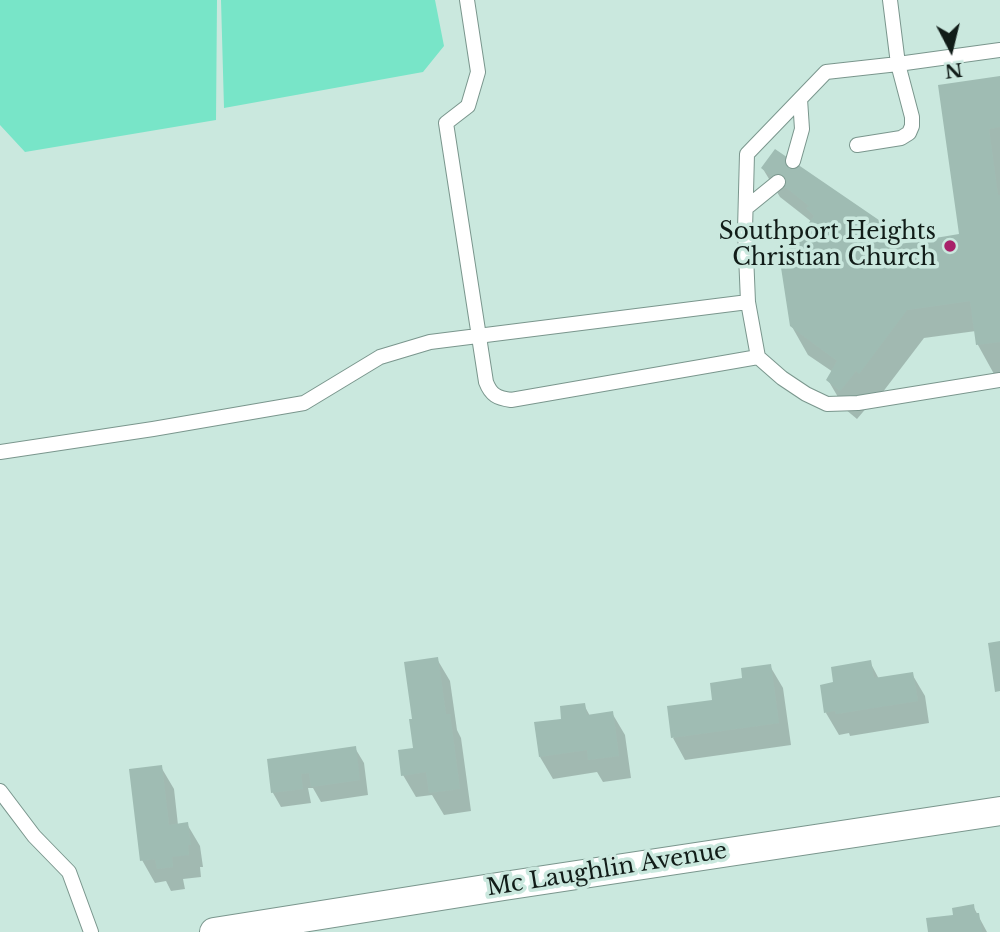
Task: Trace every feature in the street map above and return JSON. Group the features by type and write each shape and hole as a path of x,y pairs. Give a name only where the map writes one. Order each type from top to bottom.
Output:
{"street":[{"name":"Mc Laughlin Avenue","path":"214,932 1000,811"}],"lane":[{"path":"467,0 478,72 468,106 446,122 478,335 490,392 498,398 511,400 758,357"},
{"path":"857,145 901,138 909,133 912,126 898,64 890,0"},
{"path":"1000,50 826,72 747,154 745,230 748,302 758,357 806,394 827,404 858,403 1000,380"},
{"path":"793,161 802,129 800,99"},
{"path":"746,208 778,182"},
{"path":"0,452 304,403 380,357 430,342 748,302"},
{"path":"0,792 34,836 69,872 91,932"}],"green space":[{"path":"0,0 217,0 216,120 25,152 0,125"},
{"path":"221,0 435,0 444,46 423,72 224,108"}],"building":[{"path":"1000,76 1000,127 989,129 1000,195 1000,342 976,345 970,301 907,310 859,374 856,371 840,391 826,380 837,361 790,326 780,261 814,216 806,208 809,206 761,168 775,149 892,229 887,236 900,244 959,234 938,85"},
{"path":"1000,641 1000,691 995,692 988,643"},
{"path":"438,657 446,714 450,714 460,789 429,793 426,772 401,776 398,750 413,748 404,662"},
{"path":"871,660 874,678 913,672 918,701 836,714 835,711 824,713 820,685 833,682 831,667"},
{"path":"771,664 779,723 671,738 667,706 712,700 710,683 742,678 741,668"},
{"path":"585,703 587,715 613,711 619,756 588,760 587,750 539,757 534,722 561,719 560,706"},
{"path":"356,746 360,780 311,787 309,773 301,774 303,789 271,793 267,759"},
{"path":"162,765 169,825 188,822 191,845 188,845 189,855 172,857 173,867 157,869 155,859 140,861 129,769"},
{"path":"974,904 975,913 979,913 982,932 928,932 926,918 953,915 952,908"}],"place":[{"name":"Southport Heights Christian Church","path":"950,246"}]}
